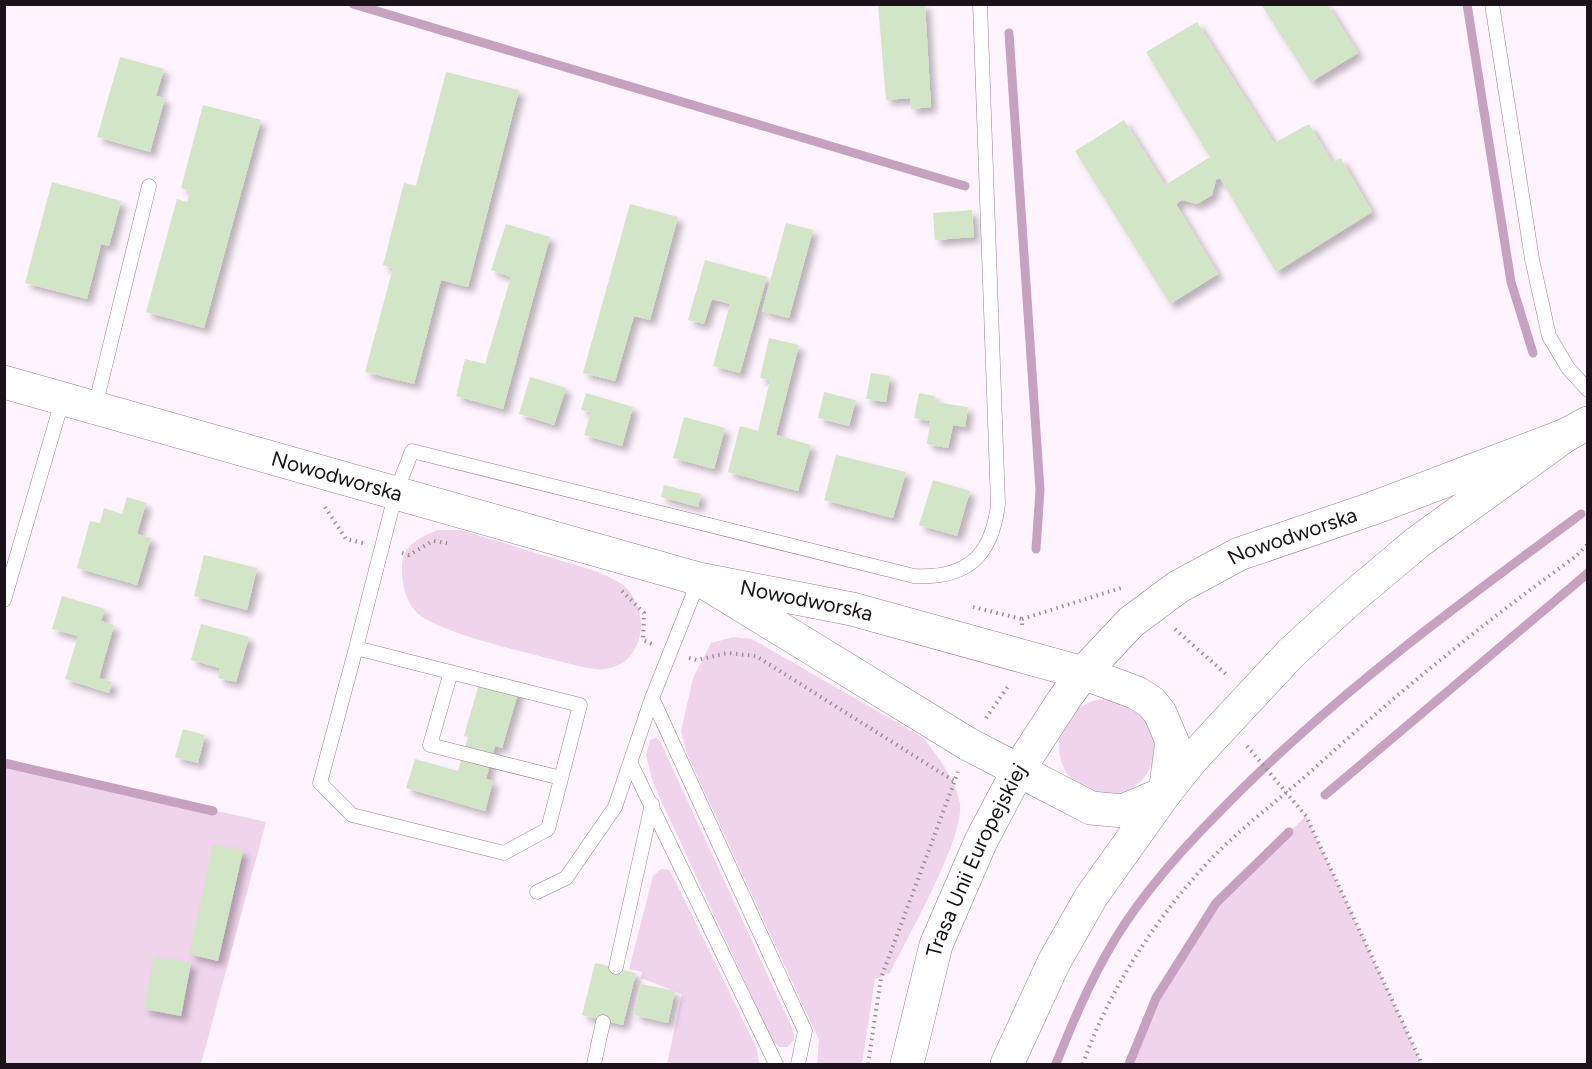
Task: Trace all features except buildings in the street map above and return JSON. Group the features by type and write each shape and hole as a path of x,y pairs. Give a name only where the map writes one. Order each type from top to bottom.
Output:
{"main road":[{"name":"Nowodworska","path":"4,382 699,579 852,609 1083,673 1112,640 1145,610 1208,568 1275,540 1371,509 1577,429"},
{"name":"Nowodworska","path":"1164,793 1250,695 1349,600 1418,542 1577,429"},
{"path":"699,579 968,744 1091,808 1108,812 1123,812 1164,793"},
{"name":"Trasa Unii Europejskiej","path":"907,1065 936,945 981,841 1019,770 1083,673"},
{"path":"1007,1065 1054,962 1091,897 1164,793 1172,741 1160,713 1151,702 1137,693 1083,673"}],"lane":[{"path":"356,648 579,705 548,829 504,853 352,815 320,783 396,492 412,452 914,576 951,574 972,564 995,530 998,504 980,4"},
{"path":"1492,4 1532,259 1549,336 1557,353 1587,390"},
{"path":"95,407 149,186"},
{"path":"4,600 63,398"},
{"path":"537,892 566,878 615,807 652,698 699,579"},
{"path":"451,672 430,745 561,778"},
{"path":"652,698 805,1031 798,1065"},
{"path":"631,764 776,1065"},
{"path":"616,967 652,804"},
{"path":"594,1065 603,1022"}],"path":[{"path":"322,503 346,539 409,555 433,541 456,545"},
{"path":"1083,1065 1092,1037 1134,960 1166,914 1213,858 1394,695 1487,620 1575,557 1587,544"},
{"path":"613,588 624,592 644,613 643,640 697,660 728,653 756,656 954,782"},
{"path":"964,605 1022,619"},
{"path":"1287,792 1306,816 1422,1065"}],"shaded area":[{"path":"438,530 461,530 598,572 620,583 632,594 641,618 638,643 632,654 611,668 578,666 469,637 430,621 417,613 405,593 402,562 412,544"},
{"path":"734,637 752,639 922,737 945,768 958,796 959,820 944,864 890,973 875,979 862,1064 817,1064 819,1040 687,754 681,731 693,678 711,643"},
{"path":"1107,699 1125,703 1141,713 1151,729 1155,747 1151,765 1141,781 1125,791 1107,795 1089,791 1073,781 1063,765 1059,747 1063,729 1073,713 1089,703"},
{"path":"656,738 660,741 793,1030 794,1040 787,1047 779,1047 773,1042 653,783 646,755 650,740"},
{"path":"5,763 266,822 201,1064 5,1064"},
{"path":"1306,816 1422,1064 1129,1064 1156,998 1216,903"},
{"path":"661,869 670,870 757,1049 759,1064 667,1064 682,994 641,978 642,972 629,969 653,876"}],"waterway":[{"path":"353,4 965,186"},
{"path":"1467,4 1511,282 1533,353"},
{"path":"1009,33 1040,490 1036,549"},
{"path":"1056,1064 1087,991 1115,938 1152,887 1209,823 1279,754 1362,681 1581,514"},
{"path":"1325,795 1588,573"},
{"path":"4,763 213,811"},
{"path":"1129,1064 1156,998 1216,903 1289,832"}]}
